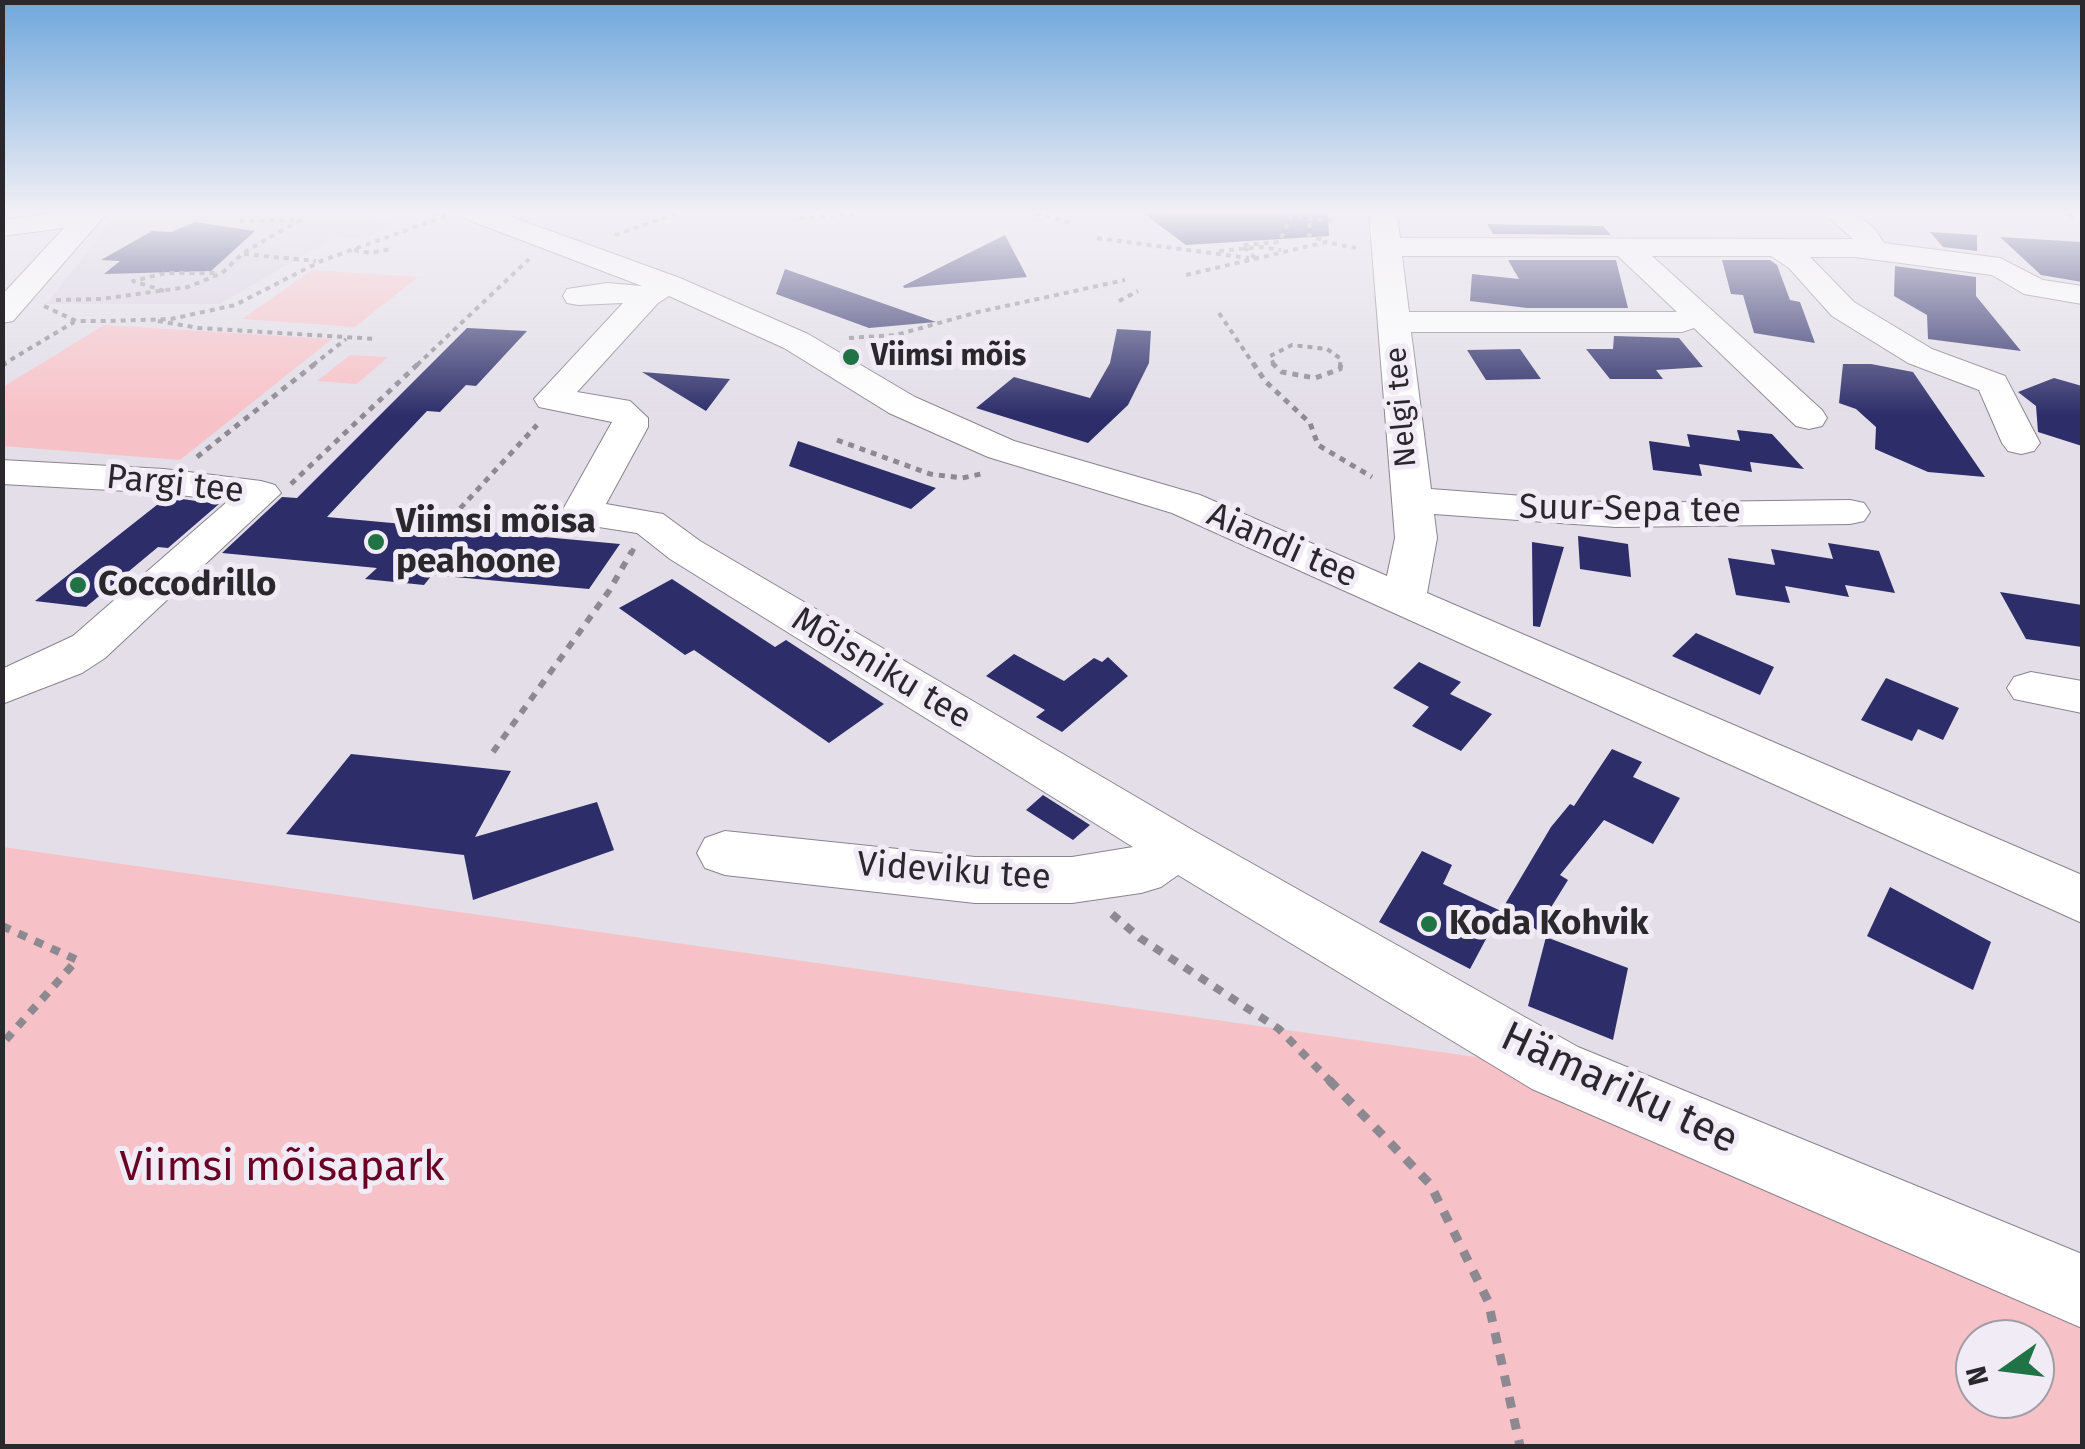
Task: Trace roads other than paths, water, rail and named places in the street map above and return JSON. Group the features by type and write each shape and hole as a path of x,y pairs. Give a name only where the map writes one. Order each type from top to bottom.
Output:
{"street":[{"path":"11,304 35,281"},
{"name":"Aiandi tee","path":"638,281 796,341 902,404 1016,453 1186,504 2082,900"},
{"name":"Nelgi tee","path":"1382,281 1395,322 1416,538 1404,600"},
{"path":"1661,281 1810,418"},
{"path":"1816,281 1843,309 1920,356 1993,384 2021,442"},
{"path":"2022,281 2035,288 2082,294"},
{"path":"578,296 658,290"},
{"name":"Mõisniku tee","path":"658,290 552,399 617,408 630,418 630,427 581,513 650,522 685,550 1176,847"},
{"path":"1395,322 1682,322"},
{"name":"Pargi tee","path":"2,472 164,481 262,494 88,648 2,688"},
{"name":"Suur-Sepa tee","path":"1411,500 1616,515 1850,512"},
{"path":"2031,688 2082,697"},
{"name":"Videviku tee","path":"725,852 975,880 1072,880 1141,871 1176,847"},
{"name":"Hämariku tee","path":"1176,847 1555,1068 2082,1291"}],"place":[{"name":"Viimsi mõis","path":"851,357"},
{"name":"Viimsi mõisa peahoone","path":"376,542"},
{"name":"Coccodrillo","path":"78,585"},
{"name":"Koda Kohvik","path":"1429,924"}],"park label":[{"name":"Viimsi mõisapark","path":"282,1168"}]}
